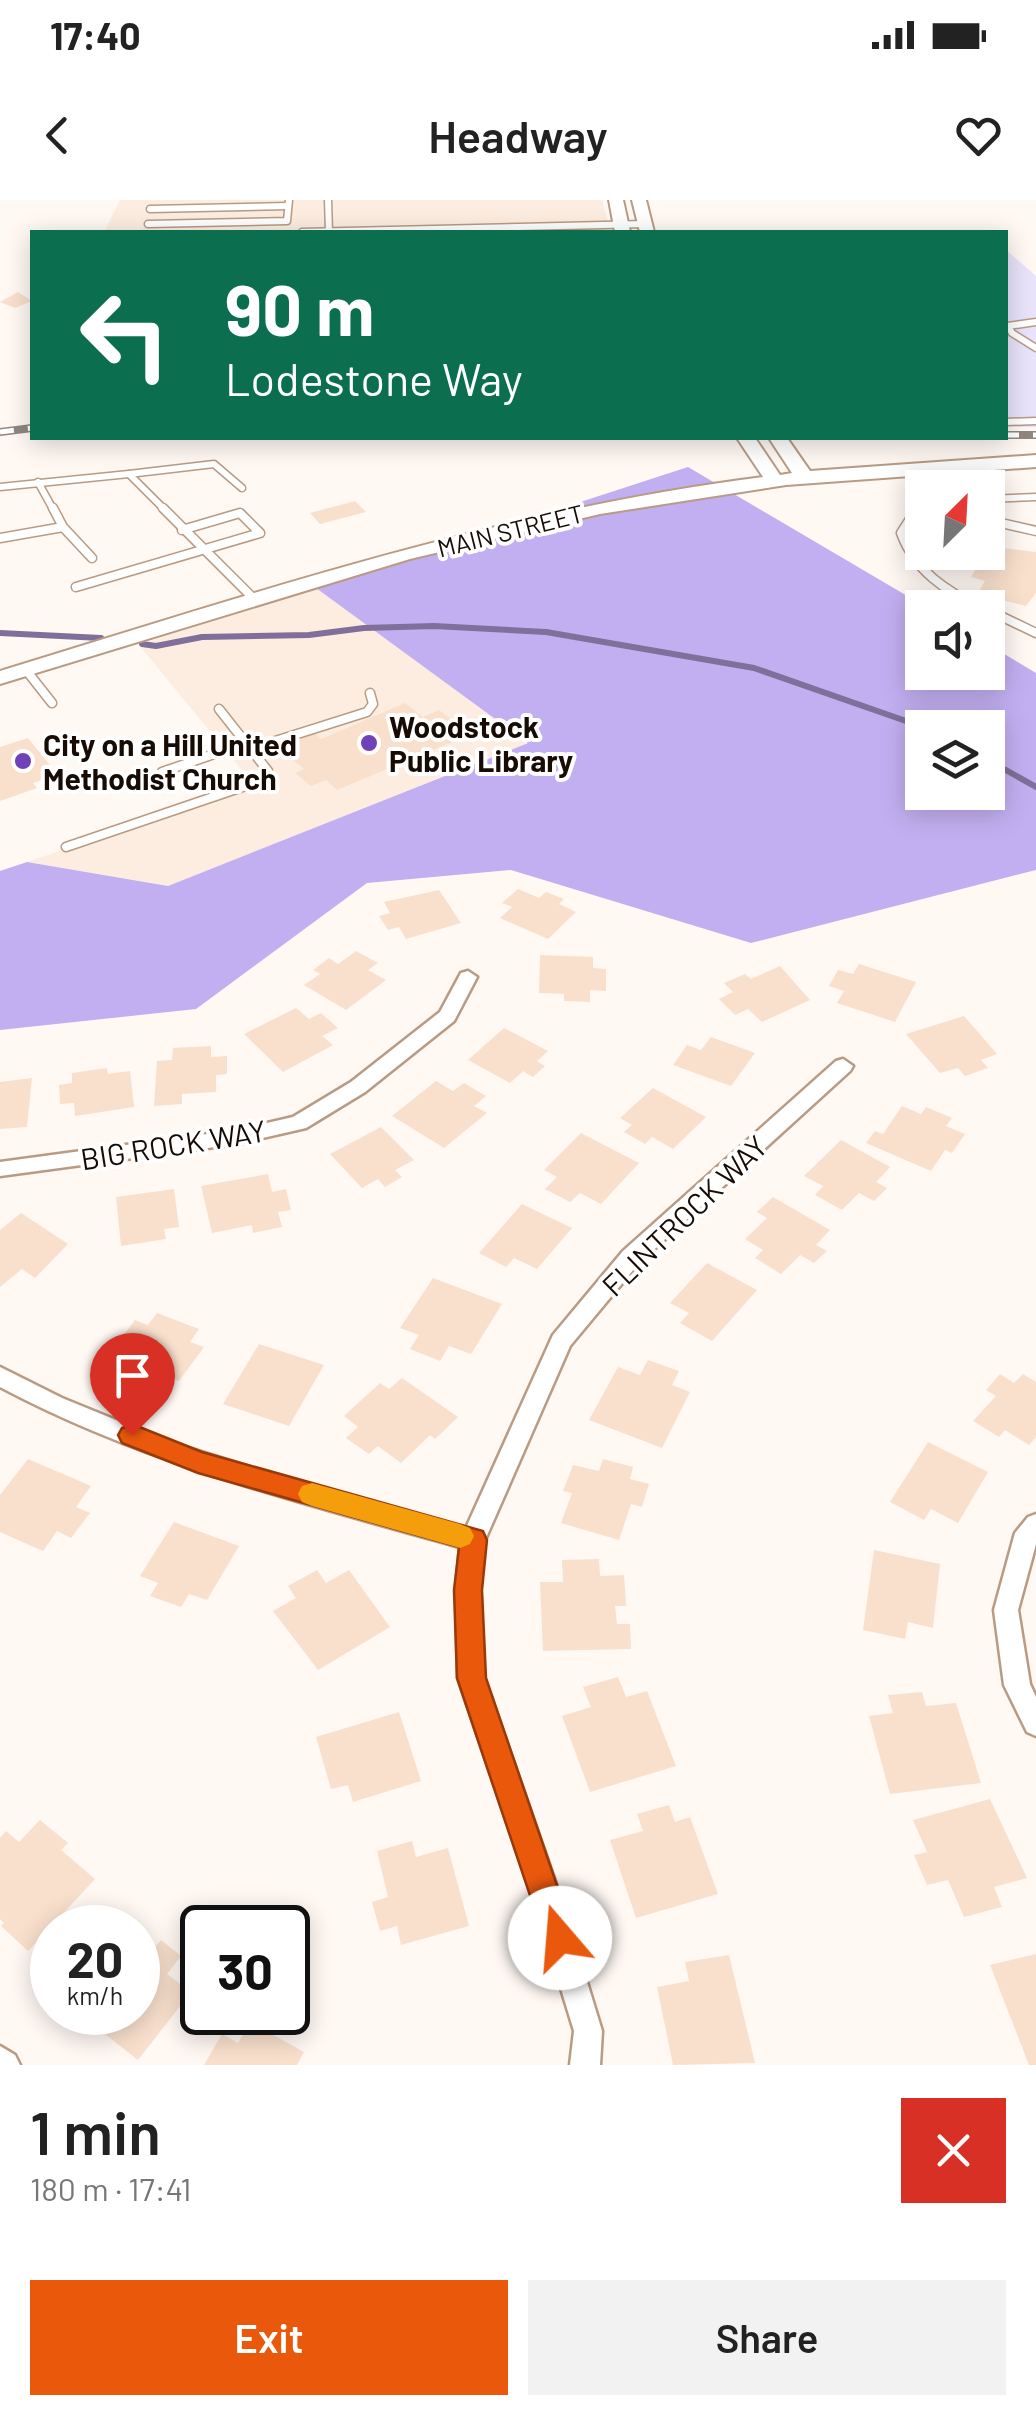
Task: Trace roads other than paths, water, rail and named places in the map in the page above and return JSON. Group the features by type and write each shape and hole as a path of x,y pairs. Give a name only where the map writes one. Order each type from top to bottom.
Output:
{"main road":[{"path":"616,200 622,229"},
{"path":"639,200 646,228"},
{"path":"747,440 775,482"},
{"path":"779,440 806,478"},
{"name":"MAIN STREET","path":"0,678 256,600 538,521 806,478 1036,460"}],"street":[{"name":"BIG ROCK WAY","path":"0,1169 237,1137 298,1123 358,1087 447,1016 468,977"},
{"name":"FLINTROCK WAY","path":"585,2065 588,2032 550,1907 471,1678 468,1590 473,1540 561,1341 631,1257 843,1066"},
{"path":"0,1376 32,1395 198,1462 473,1540"},
{"path":"1036,1524 1027,1533 1006,1610 1016,1684 1036,1724"}],"lane":[{"path":"146,230 151,200"},
{"path":"328,200 329,230"},
{"path":"148,224 288,221 288,203 150,210"},
{"path":"524,230 646,228"},
{"path":"1036,322 1016,322 1008,329 1036,348"},
{"path":"1008,422 1036,422"},
{"path":"0,487 214,464 242,488"},
{"path":"130,474 256,600"},
{"path":"38,482 63,528 92,558"},
{"path":"1005,498 1036,497"},
{"path":"76,587 260,533 240,513 182,530"},
{"path":"1005,524 1036,531"},
{"path":"0,538 63,528"},
{"path":"923,570 950,590"},
{"path":"1005,618 1036,632"},
{"path":"26,670 52,703"},
{"path":"162,772 367,712 373,704 370,693"},
{"path":"66,847 266,779 268,772 251,745 220,709"}],"waterway":[{"path":"142,644 156,646 202,637 309,635 364,628 434,626 546,632 754,668 905,721"},
{"path":"0,633 101,638"},
{"path":"1005,770 1036,787"}],"railway":[{"path":"0,432 30,428"},
{"path":"1008,435 1036,435"}],"place":[{"name":"Woodstock Public Library","path":"369,743"},
{"name":"City on a Hill United Methodist Church","path":"23,761"}]}
